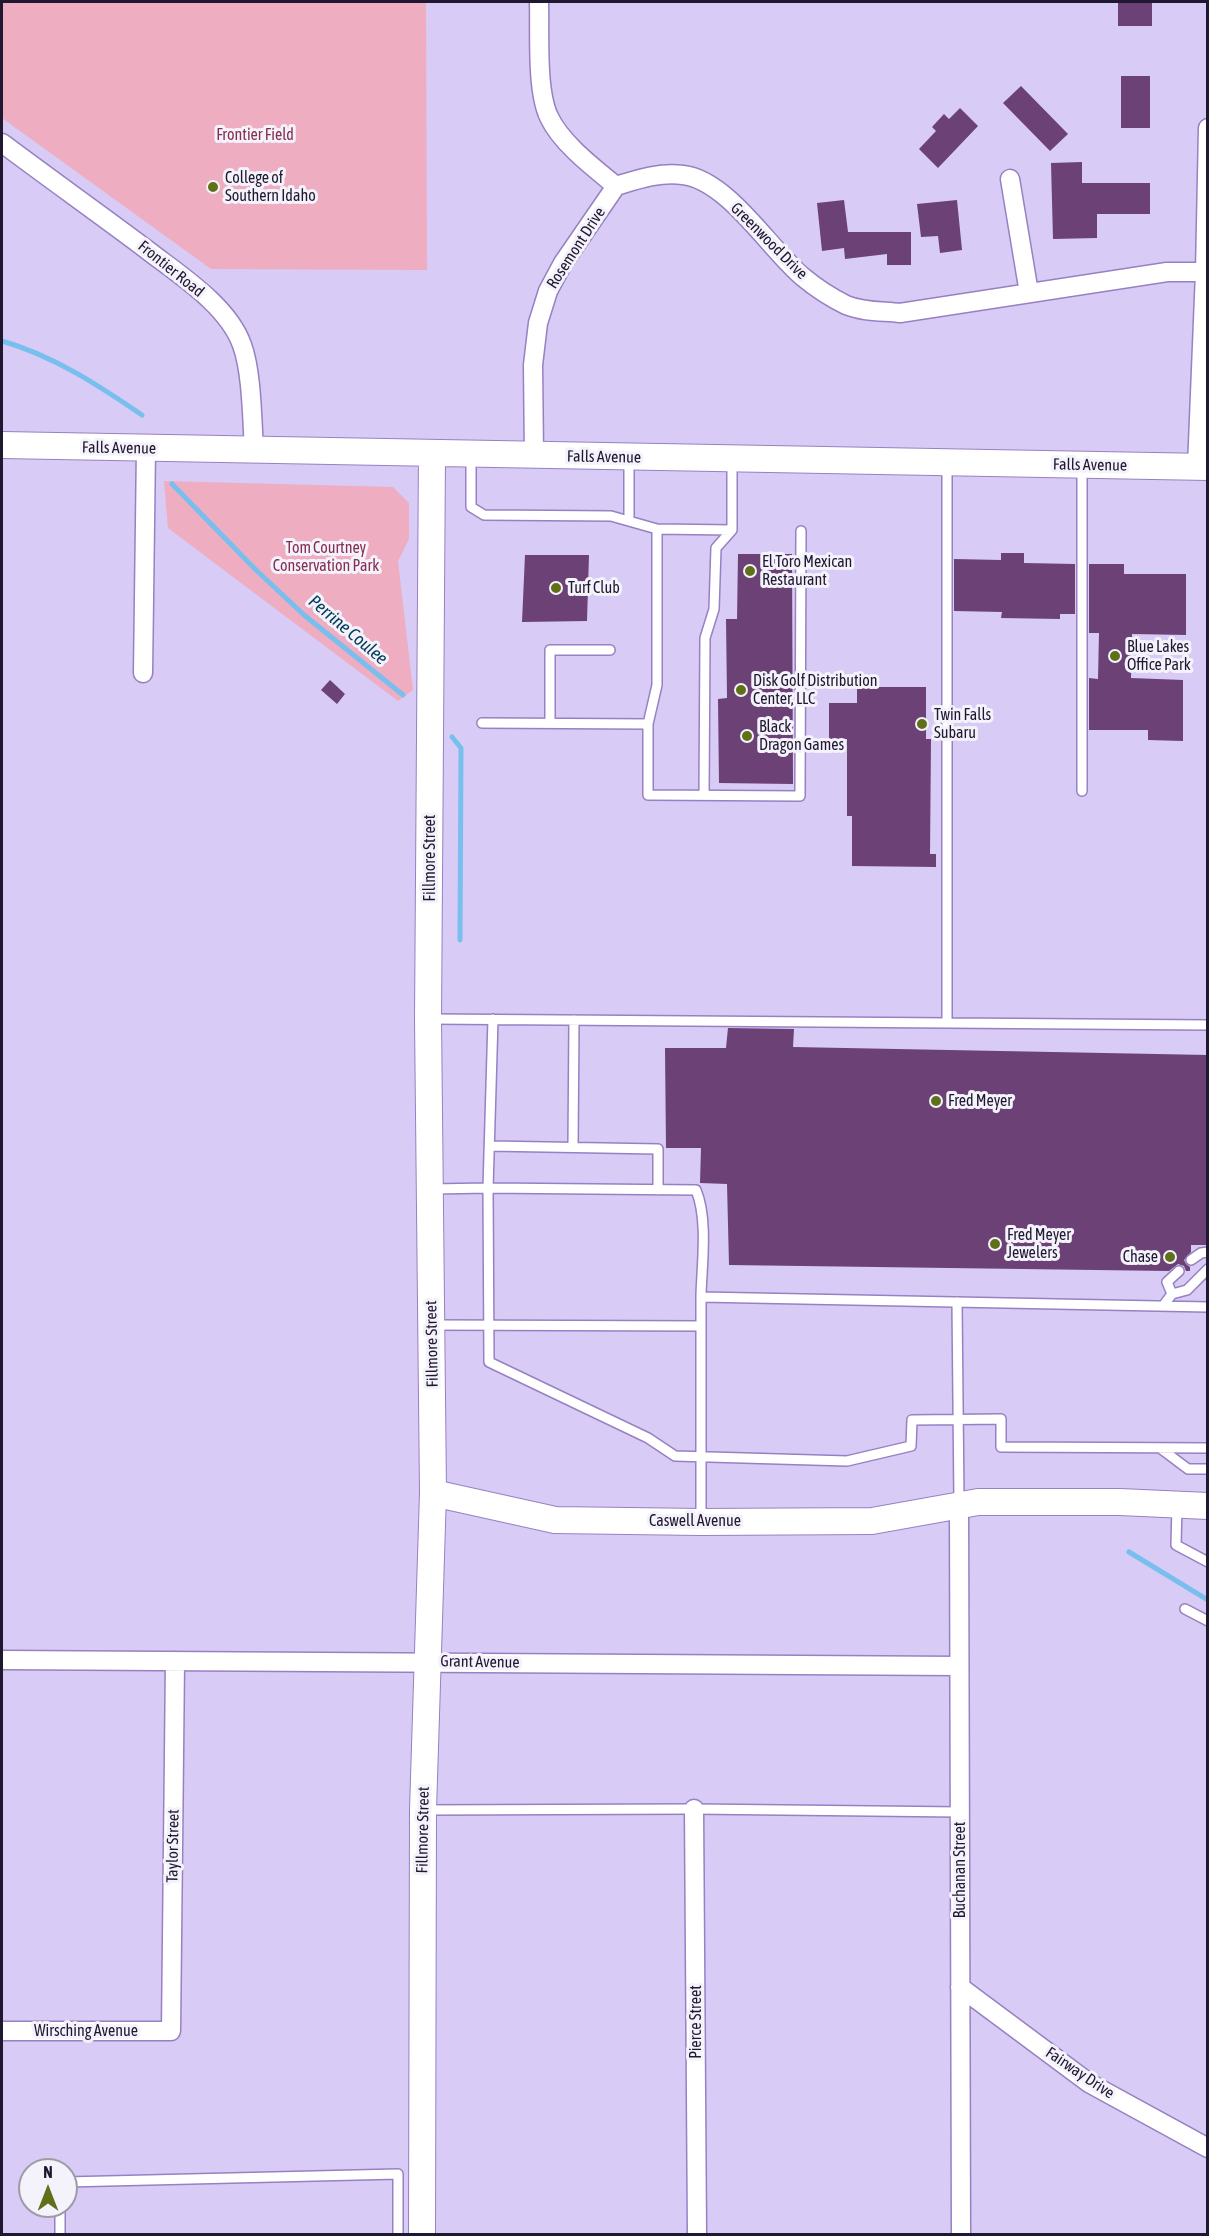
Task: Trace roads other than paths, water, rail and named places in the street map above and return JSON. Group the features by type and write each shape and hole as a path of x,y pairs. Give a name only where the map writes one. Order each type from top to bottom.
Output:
{"street":[{"path":"539,2 543,94 549,117 564,138 585,160 616,186"},
{"path":"1202,467 1208,128"},
{"name":"Frontier Road","path":"2,143 84,201 194,286 225,316 242,345 249,385 254,450"},
{"name":"Greenwood Drive","path":"616,186 653,175 685,175 707,183 743,212 803,277 846,304 864,311 900,313 1167,272 1206,277"},
{"path":"1010,179 1029,293"},
{"name":"Rosemont Drive","path":"534,456 533,365 538,323 548,291 563,263 616,186"},
{"name":"Falls Avenue","path":"2,445 1202,467"},
{"path":"143,673 146,448"},
{"name":"Fillmore Street","path":"422,2235 423,1810 433,1493 428,1019 432,453"},
{"name":"Caswell Avenue","path":"433,1493 555,1520 872,1521 978,1502 1120,1502 1208,1506"},
{"name":"Buchanan Street","path":"959,1505 961,2235"},
{"name":"Grant Avenue","path":"2,1660 959,1666"},
{"name":"Taylor Street","path":"171,2031 175,1661"},
{"name":"Pierce Street","path":"694,1809 698,2235"},
{"name":"Fairway Drive","path":"960,1987 1089,2083 1208,2148"},
{"name":"Wirsching Avenue","path":"2,2031 171,2031"}],"lane":[{"path":"471,454 471,507 483,515 612,516 657,529 732,530"},
{"path":"629,458 629,521"},
{"path":"704,795 705,638 714,609 716,548 732,530 732,460"},
{"path":"947,464 947,1023"},
{"path":"1082,465 1082,790"},
{"path":"657,529 657,685 648,724 648,795 800,796 801,531"},
{"path":"550,723 550,650 610,650"},
{"path":"482,723 648,724"},
{"path":"428,1019 1208,1025"},
{"path":"493,1019 488,1188 489,1362 648,1438 675,1456 847,1461 911,1446 912,1420 1001,1419 1000,1447 1208,1448"},
{"path":"573,1147 574,1020"},
{"path":"490,1146 658,1149 658,1190"},
{"path":"430,1188 696,1190 702,1205 701,1522"},
{"path":"1191,1260 1201,1253 1208,1252"},
{"path":"1163,1306 1172,1294 1187,1290 1208,1269"},
{"path":"1172,1294 1167,1282 1179,1271"},
{"path":"701,1297 1208,1307"},
{"path":"957,1302 959,1505"},
{"path":"432,1325 701,1326"},
{"path":"1160,1448 1188,1469 1208,1469"},
{"path":"1177,1504 1176,1545 1206,1561"},
{"path":"1185,1609 1208,1621"},
{"path":"423,1810 694,1809 960,1812"},
{"path":"78,2182 398,2174 398,2235"},
{"path":"60,2218 60,2235"}],"waterway":[{"name":"Perrine Coulee","path":"2,341 58,363 142,415"},
{"name":"Perrine Coulee","path":"172,484 255,569 304,615 403,695"},
{"name":"Perrine Coulee","path":"452,737 461,748 460,940"},
{"name":"Perrine Coulee","path":"1129,1552 1208,1600"}],"place":[{"name":"College of Southern Idaho","path":"213,187"},
{"name":"El Toro Mexican Restaurant","path":"750,571"},
{"name":"Turf Club","path":"556,588"},
{"name":"Blue Lakes Office Park","path":"1115,656"},
{"name":"Disk Golf Distribution Center, LLC","path":"741,690"},
{"name":"Twin Falls Subaru","path":"922,724"},
{"name":"Black Dragon Games","path":"747,736"},
{"name":"Fred Meyer","path":"936,1101"},
{"name":"Fred Meyer Jewelers","path":"995,1244"},
{"name":"Chase","path":"1170,1257"}],"park label":[{"name":"Frontier Field","path":"255,135"},
{"name":"Tom Courtney Conservation Park","path":"326,557"}]}
